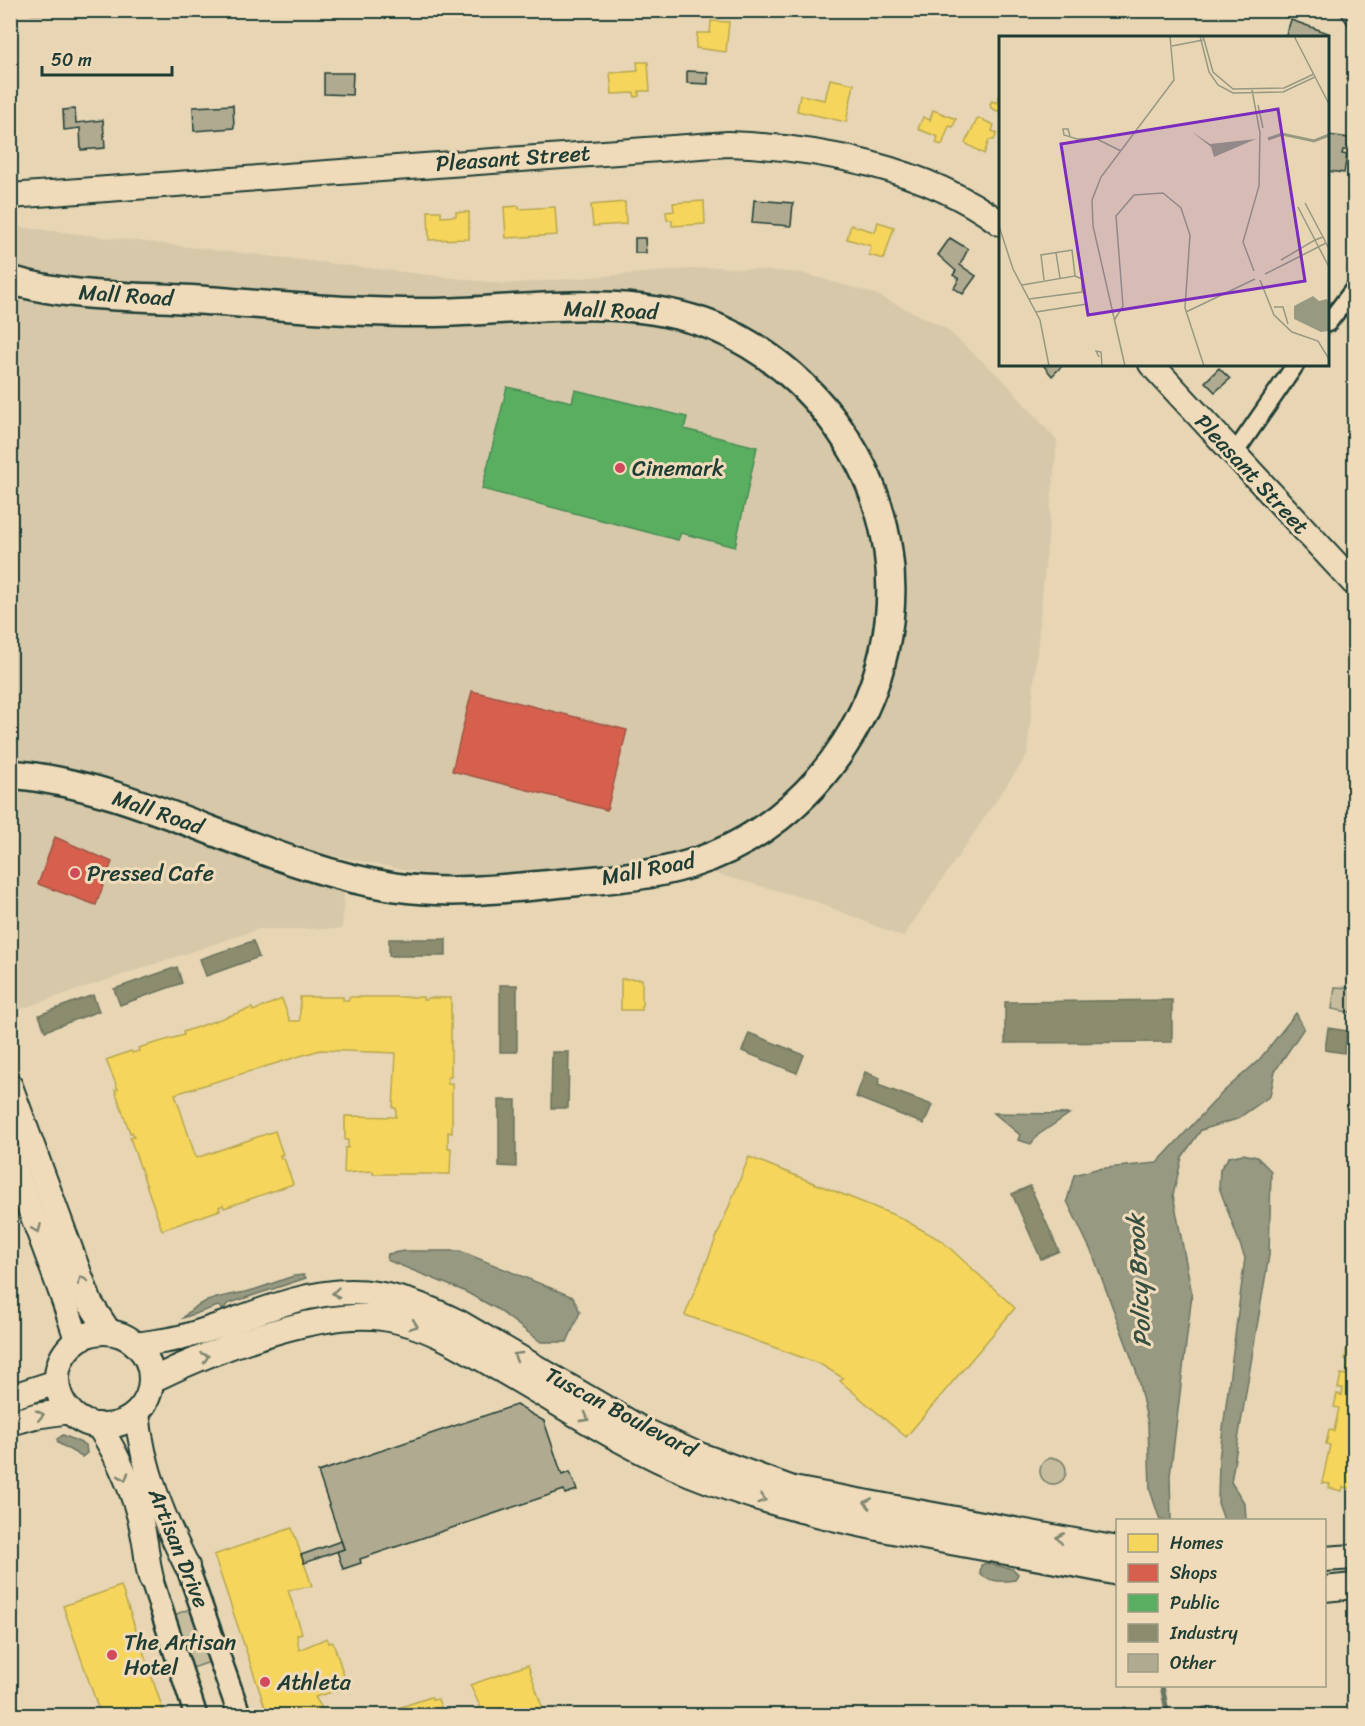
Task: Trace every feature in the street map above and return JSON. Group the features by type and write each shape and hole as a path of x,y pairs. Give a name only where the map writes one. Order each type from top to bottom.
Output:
{"main road":[{"name":"Pleasant Street","path":"10,196 728,144 808,150 887,169 962,199 999,222"},
{"name":"Mall Road","path":"10,280 68,292 338,309 431,313 615,306 666,311 692,319 735,337 777,363 814,396 832,418 871,486 886,534 891,585 887,632 874,683 854,731 825,772 791,808 752,836 716,855 668,870 496,889 438,891 393,887 356,879 282,857 113,796 46,779 10,774"},
{"name":"Pleasant Street","path":"1153,366 1354,583"},
{"path":"10,1086 90,1303 109,1332"},
{"path":"10,1154 32,1219 61,1288 77,1340"},
{"name":"Tuscan Boulevard","path":"137,1345 182,1337 317,1296 352,1292 393,1297 432,1310 460,1323 643,1430 759,1478 806,1491 1116,1549"},
{"name":"Tuscan Boulevard","path":"152,1380 181,1365 301,1324 357,1317 404,1322 460,1346 667,1464 753,1496 822,1517 1116,1573"},
{"path":"98,1332 109,1332 124,1336 137,1345 150,1367 152,1380 148,1395 137,1413 113,1425 98,1425 83,1420 70,1411 61,1397 57,1382 59,1366 66,1352 77,1340 98,1332"},
{"path":"10,1397 57,1382"},
{"path":"10,1424 34,1416 70,1411"},
{"name":"Artisan Drive","path":"137,1413 143,1454 168,1529 187,1566"},
{"name":"Artisan Drive","path":"98,1425 117,1454 144,1536 151,1578"},
{"path":"1326,1559 1354,1557"},
{"path":"1326,1589 1354,1586"}],"street":[{"path":"1329,322 1354,289"},
{"path":"1234,454 1295,366"},
{"name":"Artisan Drive","path":"187,1566 240,1716"},
{"name":"Artisan Drive","path":"151,1578 196,1716"}],"shaded area":[{"path":"10,226 505,284 718,267 802,273 875,294 945,328 1004,381 1057,441 1027,755 903,937 812,900 666,860 458,880 319,853 111,781 11,762"},
{"path":"11,790 110,804 259,866 344,892 342,929 259,929 11,1012"},
{"path":"1335,987 1354,988 1354,1013 1332,1009"},
{"path":"1053,1458 1062,1462 1066,1471 1062,1480 1053,1484 1044,1480 1040,1471 1044,1462"},
{"path":"192,1608 210,1662 192,1668 174,1615"}],"water":[{"path":"1296,1013 1304,1028 1275,1071 1270,1096 1237,1119 1201,1130 1182,1157 1173,1195 1192,1294 1170,1476 1171,1519 1160,1519 1150,1490 1148,1424 1136,1370 1093,1255 1067,1201 1074,1175 1096,1169 1157,1163 1223,1092 1259,1060"},
{"path":"994,1113 1069,1114 1038,1135 1031,1144 1018,1140 1020,1135"},
{"path":"1243,1154 1257,1157 1271,1171 1269,1255 1231,1482 1245,1504 1246,1519 1224,1519 1218,1503 1219,1460 1245,1258 1219,1187 1220,1169 1229,1157"},
{"path":"404,1251 460,1251 573,1297 580,1312 567,1342 541,1342 497,1309 464,1291 387,1260 388,1254"},
{"path":"304,1275 306,1278 227,1304 224,1310 218,1306 183,1318 206,1301 253,1290 294,1276"},
{"path":"63,1435 86,1445 87,1453 82,1457 58,1443 57,1439"},
{"path":"986,1563 1013,1569 1018,1574 1015,1580 987,1579 980,1574 981,1565"}],"building: Homes":[{"path":"711,21 729,22 726,52 696,48 697,33 710,33"},
{"path":"637,62 648,62 650,91 639,91 639,96 635,97 634,93 612,94 610,73 638,71"},
{"path":"830,79 854,84 846,122 797,111 800,95 825,100"},
{"path":"999,97 999,112 991,108 990,104 992,101 997,103"},
{"path":"933,110 956,119 953,127 949,126 942,145 936,143 938,137 918,129 923,117 930,120"},
{"path":"978,118 994,125 992,131 997,133 994,140 989,140 984,154 965,143"},
{"path":"704,201 705,224 672,226 672,220 667,220 666,212 674,211 673,203"},
{"path":"625,202 626,224 593,226 591,205"},
{"path":"519,206 519,209 555,207 557,235 506,238 504,207"},
{"path":"428,211 441,211 441,217 456,216 456,212 469,212 469,239 429,240"},
{"path":"878,222 894,227 884,259 869,255 871,246 847,239 851,225 875,232"},
{"path":"621,979 642,979 642,1010 621,1010"},
{"path":"300,997 343,997 343,1000 349,1000 349,997 423,997 423,1000 451,998 451,1077 448,1077 448,1084 452,1083 452,1133 448,1132 448,1148 451,1148 450,1174 373,1174 373,1171 344,1173 345,1148 348,1148 348,1140 345,1140 345,1116 396,1117 396,1108 393,1108 396,1053 320,1050 175,1094 196,1158 275,1131 283,1155 280,1155 281,1159 284,1158 293,1184 224,1208 223,1205 219,1207 220,1210 162,1230 130,1138 134,1137 132,1132 130,1133 115,1090 118,1089 106,1060 131,1051 132,1053 139,1051 138,1048 184,1035 183,1032 252,1008 253,1011 282,999 290,1021 300,1021"},
{"path":"749,1157 899,1217 942,1241 1015,1308 906,1437 840,1381 843,1378 820,1364 685,1315"},
{"path":"1352,1327 1354,1328 1354,1489 1343,1487 1342,1491 1329,1488 1330,1484 1322,1483 1330,1445 1326,1444 1329,1430 1334,1431 1339,1408 1334,1407 1337,1394 1342,1395 1343,1388 1338,1388 1341,1374 1346,1375 1349,1360 1345,1359 1347,1347 1352,1348 1353,1341 1349,1340"},
{"path":"292,1528 312,1586 288,1590 302,1633 297,1635 299,1650 327,1638 329,1643 333,1642 346,1682 343,1683 345,1688 315,1697 323,1710 328,1708 330,1716 268,1716 214,1555"},
{"name":"The Artisan Hotel","path":"121,1586 165,1716 101,1716 63,1606"},
{"path":"528,1665 545,1716 458,1716 481,1708 470,1685"},
{"path":"431,1697 433,1700 438,1699 444,1716 388,1716 393,1713 392,1710"}],"building: Shops":[{"path":"472,691 627,730 607,810 452,771"},
{"name":"Pressed Cafe","path":"55,837 112,862 96,905 38,884"}],"building: Public":[{"name":"Cinemark","path":"507,387 572,402 575,390 687,417 684,429 757,447 735,547 681,533 678,540 482,489"}],"building: Industry":[{"path":"389,939 446,939 446,956 389,956"},
{"path":"253,941 259,957 206,976 200,959"},
{"path":"177,967 182,983 120,1005 114,989"},
{"path":"500,985 517,985 517,1052 500,1052"},
{"path":"93,995 99,1011 45,1031 39,1015"},
{"path":"1172,1000 1172,1042 1005,1043 1005,1002"},
{"path":"1328,1028 1347,1031 1344,1053 1325,1050"},
{"path":"749,1033 804,1055 797,1073 742,1051"},
{"path":"552,1052 569,1052 568,1108 551,1108"},
{"path":"865,1072 880,1078 878,1085 932,1105 924,1124 856,1097"},
{"path":"499,1100 516,1100 516,1167 499,1166"},
{"path":"1030,1186 1059,1251 1041,1259 1012,1194"}],"building: Other":[{"path":"31,10 52,10 52,14 31,14"},
{"path":"1338,10 1354,10 1354,33"},
{"path":"1291,20 1328,33 1327,36 1286,36"},
{"path":"687,71 708,72 708,84 687,83"},
{"path":"324,73 353,73 352,95 324,94"},
{"path":"233,105 234,128 194,131 193,107"},
{"path":"75,109 76,123 103,120 105,148 81,150 80,128 64,130 63,110"},
{"path":"1329,135 1349,138 1348,150 1343,150 1342,154 1347,155 1344,173 1329,171"},
{"path":"754,200 793,203 791,226 752,223"},
{"path":"635,238 645,238 646,253 635,253"},
{"path":"950,238 968,249 960,265 976,276 963,294 954,288 959,279 953,275 956,271 938,255"},
{"path":"1044,366 1062,366 1052,376"},
{"path":"1219,368 1230,379 1215,392 1205,382"},
{"path":"516,1405 544,1421 562,1475 570,1472 577,1490 565,1494 564,1490 360,1559 361,1563 343,1569 337,1551 344,1549 318,1472"},
{"path":"341,1541 344,1549 304,1563 301,1555"}],"waterway":[{"name":"Policy Brook","path":"1162,1687 1168,1716"},
{"path":"1125,1709 1128,1716"},
{"path":"1194,1716 1204,1709"}],"place":[{"name":"Cinemark","path":"620,468"},
{"name":"Pressed Cafe","path":"75,873"},
{"name":"The Artisan Hotel","path":"112,1655"},
{"name":"Athleta","path":"265,1682"}]}
